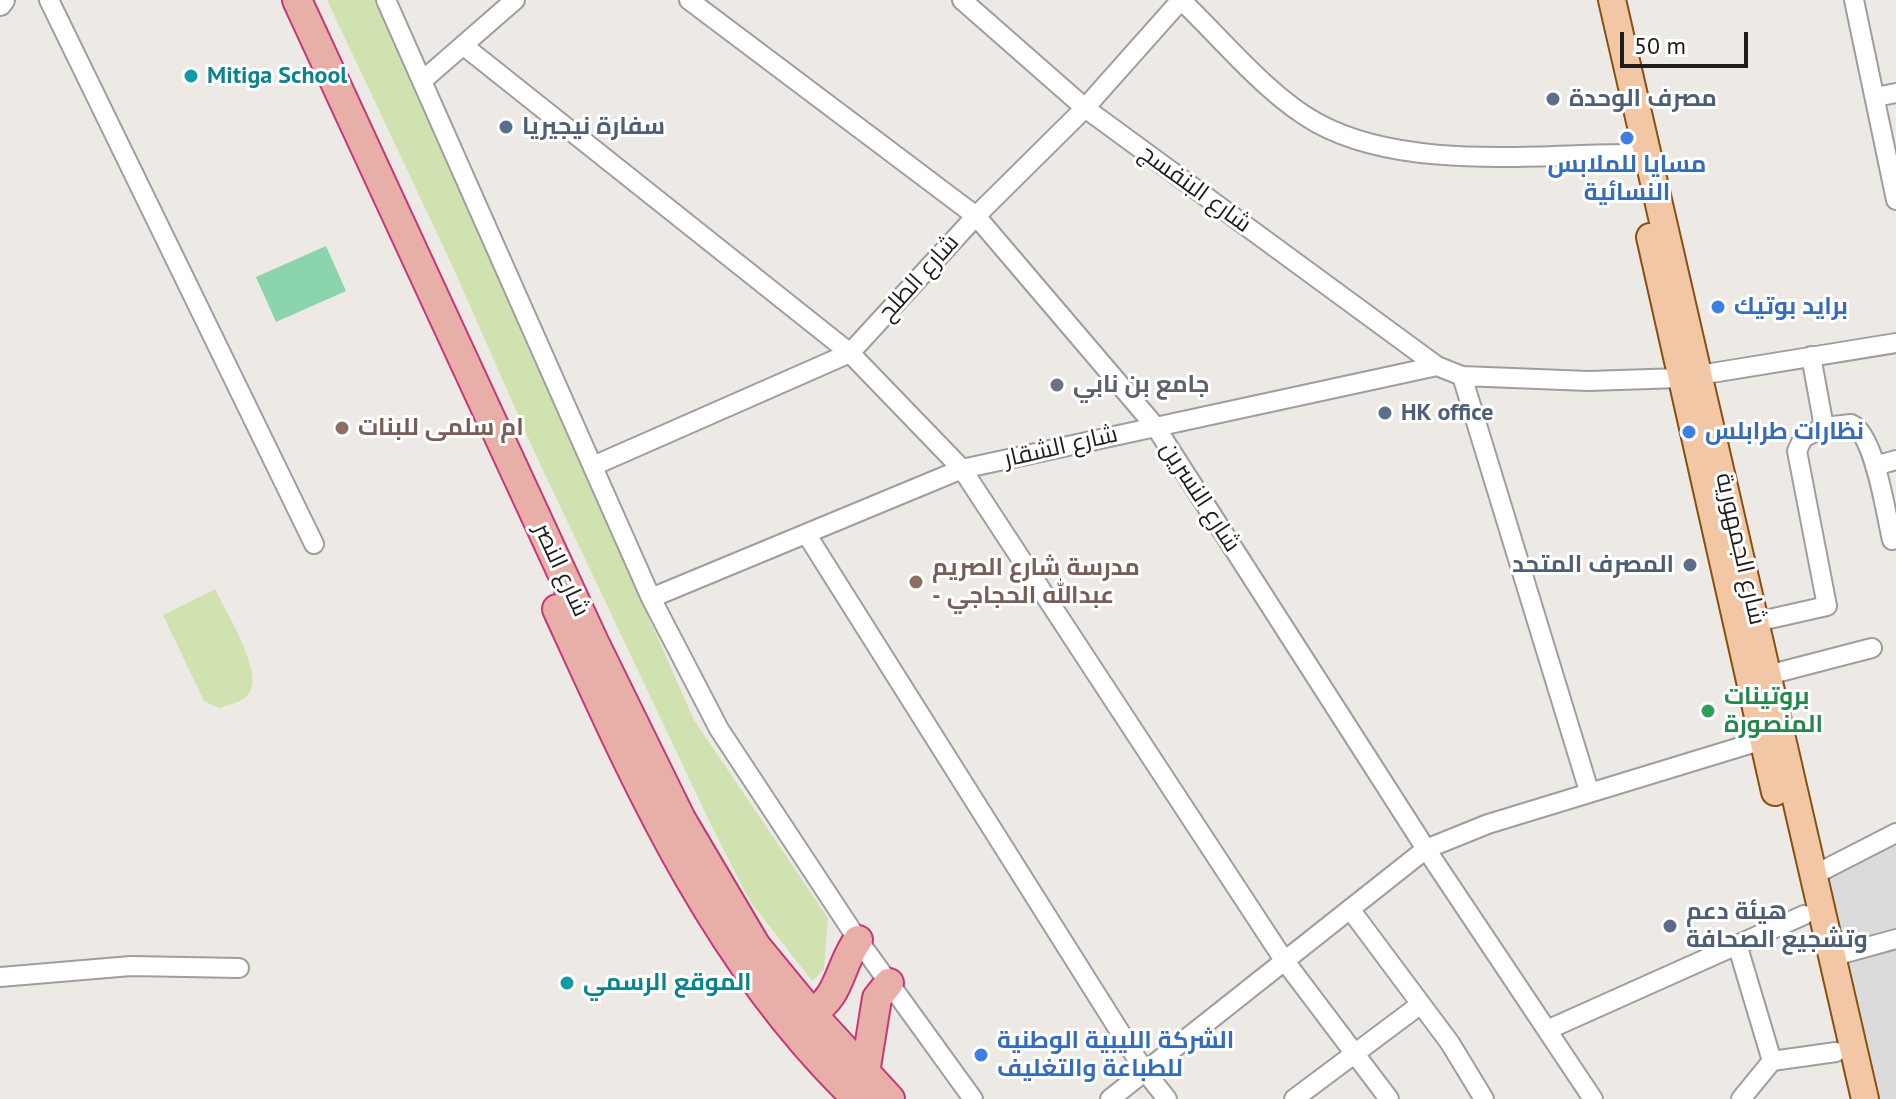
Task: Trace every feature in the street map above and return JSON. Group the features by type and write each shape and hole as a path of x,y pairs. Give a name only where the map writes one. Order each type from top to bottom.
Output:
{"highway":[{"name":"شارع النصر","path":"280,0 590,681 661,829 702,904 783,1018 861,1086 890,1099"},
{"name":"شارع النصر","path":"297,0 594,642 681,819 756,946 811,1013 861,1086"},
{"path":"811,1013 834,993 847,956 858,940"},
{"path":"861,1086 877,998 889,983"}],"main road":[{"name":"شارع الجمهورية","path":"1596,0 1632,154 1756,622 1865,1099"},
{"name":"شارع الجمهورية","path":"1612,0 1763,740 1846,1099"}],"street":[{"path":"49,0 314,544"},
{"path":"386,0 651,598 719,729 858,940 973,1099"},
{"path":"422,81 515,0"},
{"name":"شارع النسرين","path":"689,0 976,216 1155,426 1426,849 1593,1099"},
{"name":"شارع البنفسج","path":"962,0 1085,108 1437,366"},
{"path":"1181,0 1290,104 1346,137 1374,145 1446,154 1632,154"},
{"name":"شارع الطلح","path":"593,466 850,353 976,216 1085,108 1181,0"},
{"path":"1854,0 1896,200"},
{"path":"464,46 850,353 962,469 1284,960 1389,1099"},
{"path":"1875,97 1896,93"},
{"path":"1437,366 1462,376 1588,381 1691,376 1896,343"},
{"path":"1811,356 1824,427"},
{"name":"شارع الشقار","path":"651,598 962,469 1437,366"},
{"path":"1462,376 1589,791"},
{"path":"1756,622 1827,606 1797,451 1803,438 1824,427 1856,426 1875,466 1892,540"},
{"path":"1875,466 1896,460"},
{"path":"807,535 1144,1070 1167,1099"},
{"path":"1768,675 1872,648"},
{"path":"1110,1099 1426,849 1488,824 1589,791 1763,740"},
{"path":"1812,876 1896,833"},
{"path":"1350,909 1450,1043 1484,1099"},
{"path":"1547,1030 1804,915"},
{"path":"1831,957 1896,939"},
{"path":"1737,944 1772,1061"},
{"path":"0,977 131,966 239,968"},
{"path":"1294,1099 1421,1004"},
{"path":"1741,1099 1772,1061 1836,1052"}],"shaded area":[{"path":"1896,830 1896,1099 1865,1099 1812,876"}],"green space":[{"path":"327,0 376,0 694,720 828,918 824,969 812,981 750,901 714,831 534,451 452,265"},
{"path":"326,246 346,291 276,322 256,277"},
{"path":"215,589 242,642 252,673 248,695 219,708 204,701 163,615"}],"place":[{"name":"Mitiga School","path":"191,76"},
{"name":"مصرف الوحدة","path":"1553,99"},
{"name":"سفارة نيجيريا","path":"506,127"},
{"name":"مسايا للملابس النسائية","path":"1627,138"},
{"name":"برايد بوتيك","path":"1718,307"},
{"name":"جامع بن نابي","path":"1057,385"},
{"name":"HK office","path":"1385,413"},
{"name":"ام سلمى للبنات","path":"342,428"},
{"name":"نظارات طرابلس","path":"1689,432"},
{"name":"المصرف المتحد","path":"1690,565"},
{"name":"مدرسة شارع الصريم - عبدالله الحجاجي","path":"916,582"},
{"name":"بروتينات المنصورة","path":"1708,711"},
{"name":"هيئة دعم وتشجيع الصحافة","path":"1670,926"},
{"name":"الموقع الرسمي","path":"567,983"},
{"name":"الشركة الليبية الوطنية للطباعة والتغليف","path":"981,1055"}]}
